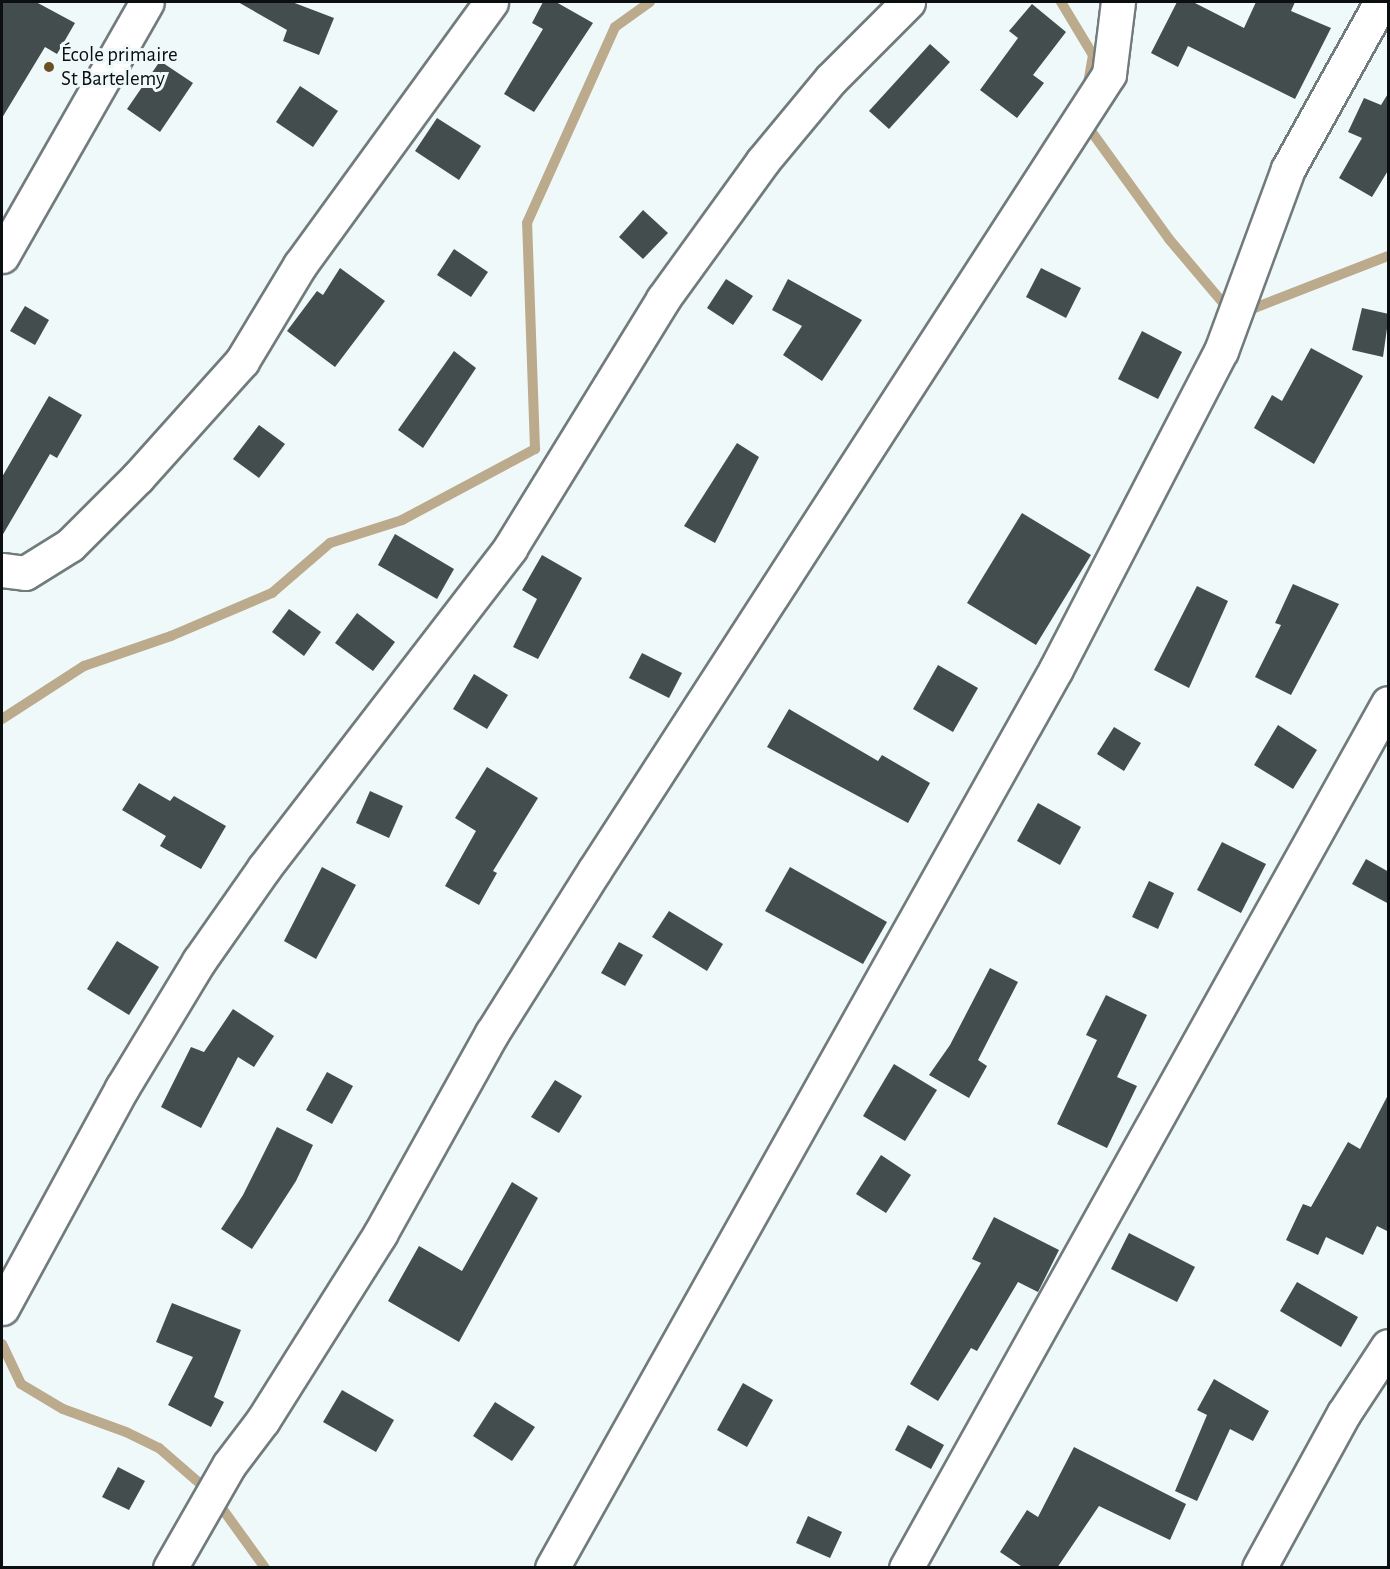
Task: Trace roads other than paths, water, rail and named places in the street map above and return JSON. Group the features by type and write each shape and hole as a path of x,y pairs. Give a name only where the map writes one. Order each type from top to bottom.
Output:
{"street":[{"path":"2,256 147,2"},
{"path":"2,570 25,573 70,545 138,477 242,361 300,265 491,2"},
{"path":"2,1308 122,1088 199,961 264,868 510,548 663,299 762,162 831,79 908,2"},
{"path":"170,1568 223,1474 263,1420 380,1234 492,1033 1108,74 1118,2"},
{"path":"552,1568 1056,669 1221,351 1288,169 1380,2"},
{"path":"906,1568 1389,703"},
{"path":"1259,1568 1344,1413 1389,1346"}],"waterway":[{"path":"2,719 84,666 171,636 272,593 330,543 402,520 535,449 527,223 615,27 650,2"},
{"path":"1061,2 1093,55 1087,88"},
{"path":"1083,120 1169,239 1234,316 1388,256"},
{"path":"2,1344 21,1384 63,1409 126,1432 159,1448 211,1493 265,1568"}],"place":[{"name":"École primaire St Bartelemy","path":"49,67"}]}
